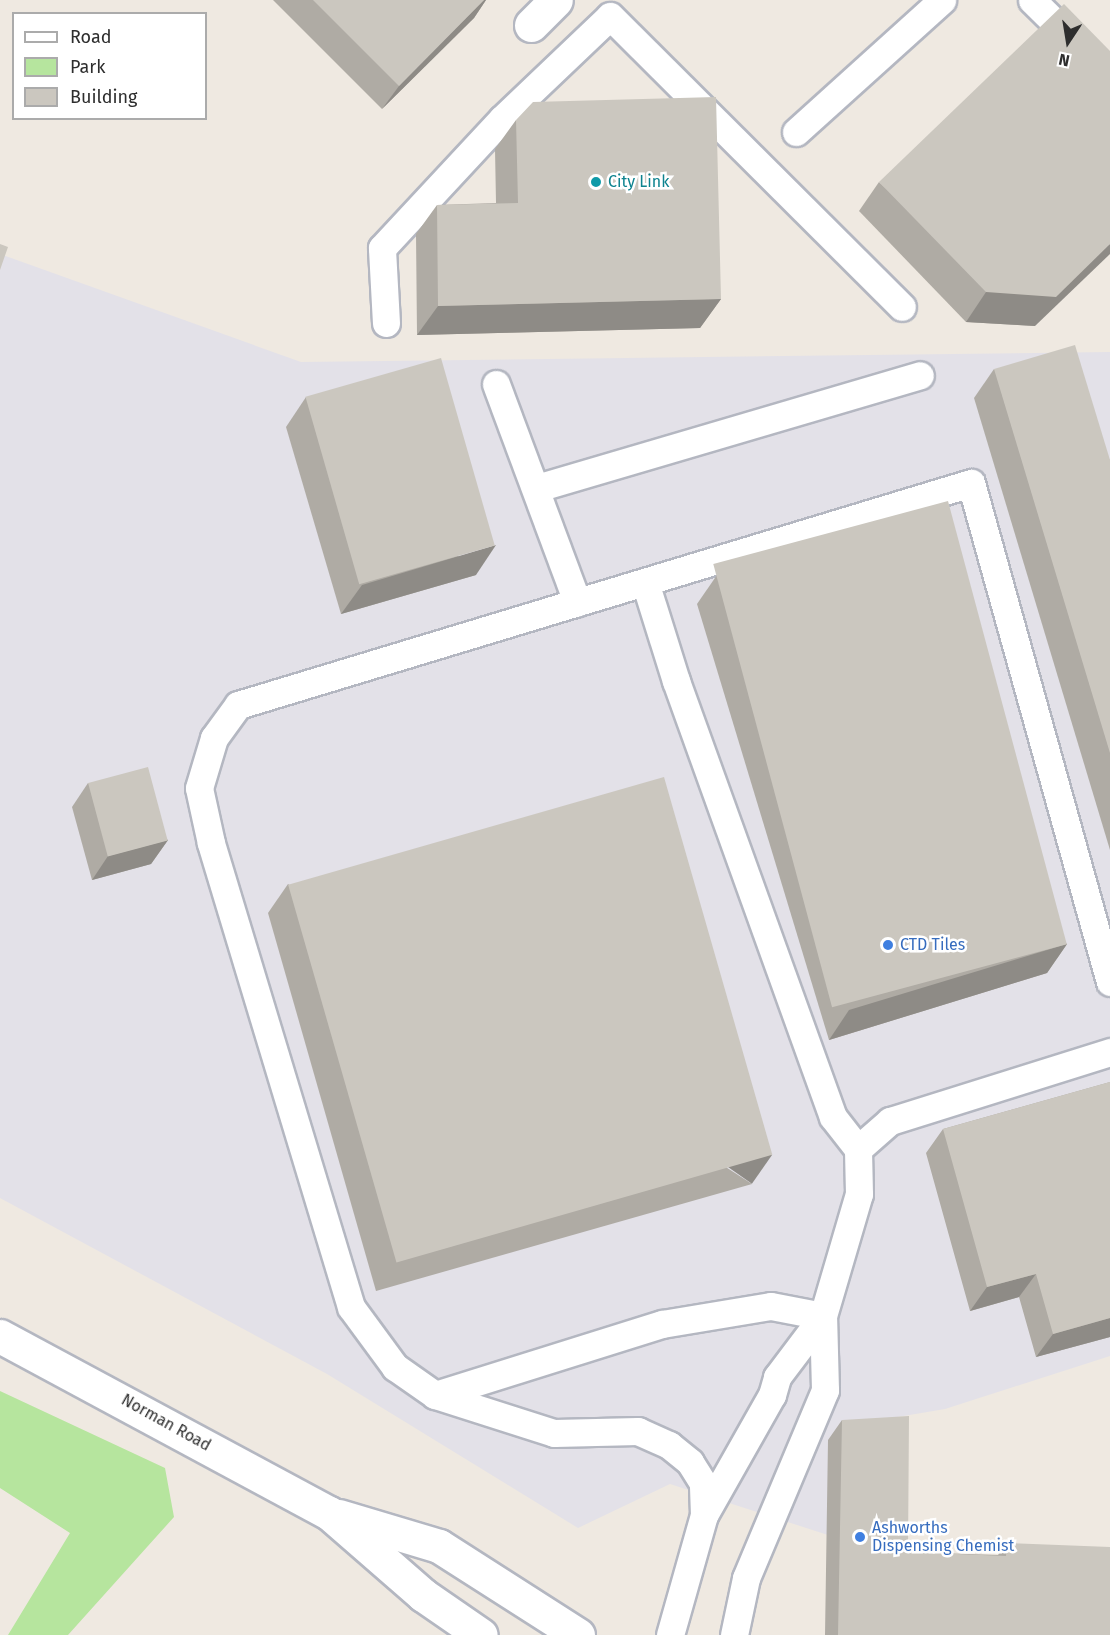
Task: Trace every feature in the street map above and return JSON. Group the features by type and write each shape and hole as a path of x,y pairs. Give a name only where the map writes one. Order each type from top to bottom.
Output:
{"main road":[{"path":"531,25 556,0"},
{"name":"Norman Road","path":"0,1336 329,1513 439,1546 578,1635"},
{"name":"Norman Road","path":"329,1513 423,1595 481,1635"}],"lane":[{"path":"796,132 942,0"},
{"path":"1032,0 1110,77"},
{"path":"386,322 382,248 603,8 902,307"},
{"path":"537,488 920,375"},
{"path":"496,384 537,488 577,602"},
{"path":"704,1515 703,1483 690,1462 648,1436 638,1431 554,1432 435,1395 395,1367 351,1307 211,843 199,788 214,738 238,705 971,483 1110,982"},
{"path":"645,582 676,681 833,1117 858,1149 859,1194 823,1316 825,1390 820,1409 746,1578 734,1635"},
{"path":"858,1149 890,1121 1110,1052"},
{"path":"435,1395 662,1324 771,1306 823,1316"},
{"path":"670,1635 704,1515 772,1395 777,1377 823,1316"}],"shaded area":[{"path":"0,254 301,362 1110,352 1110,1356 945,1409 862,1423 828,1535 670,1484 578,1528 327,1374 0,1198"}],"green space":[{"path":"0,1391 165,1468 174,1517 68,1635 8,1635 70,1533 0,1488"}],"building":[{"path":"313,0 484,0 399,86"},
{"path":"1064,4 1110,51 1110,244 1056,297 986,292 879,182"},
{"name":"City Link","path":"716,97 721,299 438,306 437,205 518,203 516,120 533,102"},
{"path":"0,244 8,247 0,270"},
{"path":"1075,345 1110,460 1110,753 994,369"},
{"path":"441,358 495,545 359,584 305,397"},
{"path":"948,501 1067,944 832,1007 713,564"},
{"path":"148,767 168,840 108,856 88,783"},
{"path":"664,777 772,1155 396,1263 288,885"},
{"path":"1110,1082 1110,1318 1053,1334 1036,1274 987,1287 943,1129"},
{"path":"909,1416 908,1552 1006,1556 1007,1543 1110,1547 1110,1635 838,1635 842,1420"}],"place":[{"name":"City Link","path":"596,182"},
{"name":"CTD Tiles","path":"888,945"},
{"name":"Ashworths Dispensing Chemist","path":"860,1537"}]}
